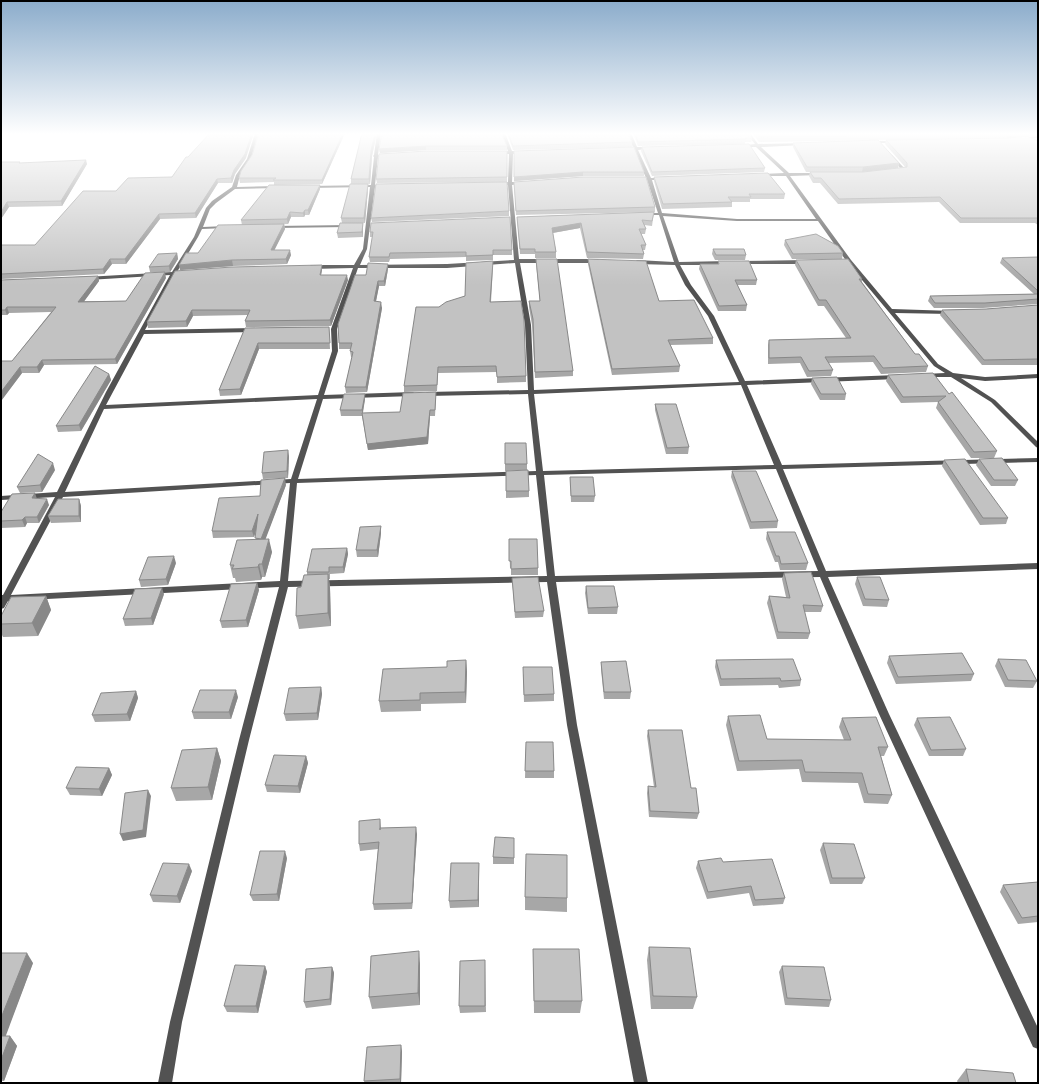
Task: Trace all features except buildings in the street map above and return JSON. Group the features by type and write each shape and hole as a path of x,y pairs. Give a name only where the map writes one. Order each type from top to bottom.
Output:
{"street":[{"path":"234,188 235,184"},
{"path":"488,184 515,184"},
{"path":"510,184 517,261 528,325 531,392 551,578 572,725 641,1083"},
{"path":"651,184 662,214 677,264 688,285 711,316 743,383 823,574 884,714 1038,1042"},
{"path":"794,184 849,261 936,365 993,402 1038,446"},
{"path":"165,1083 182,999 244,740 284,584 294,481 320,396 329,374 335,351 334,329 357,265 365,249 369,225 372,186"},
{"path":"303,187 393,186"},
{"path":"2,601 60,494 102,407 141,332 173,274 201,228 208,209 214,202 234,188 280,187"},
{"path":"638,214 662,214 738,220 820,220"},
{"path":"505,219 520,219"},
{"path":"361,225 377,225"},
{"path":"265,227 353,226"},
{"path":"201,228 233,227"},
{"path":"304,267 357,265 447,266 517,261 605,261"},
{"path":"841,261 849,261"},
{"path":"629,262 677,264 810,262"},
{"path":"79,278 188,273"},
{"path":"891,311 961,312"},
{"path":"326,329 334,329"},
{"path":"141,332 264,330"},
{"path":"913,377 952,375 985,379 1038,376"},
{"path":"102,407 320,396 531,392 905,377"},
{"path":"1,498 294,481 1038,460"},
{"path":"2,601 284,584 823,574 1038,566"}]}
